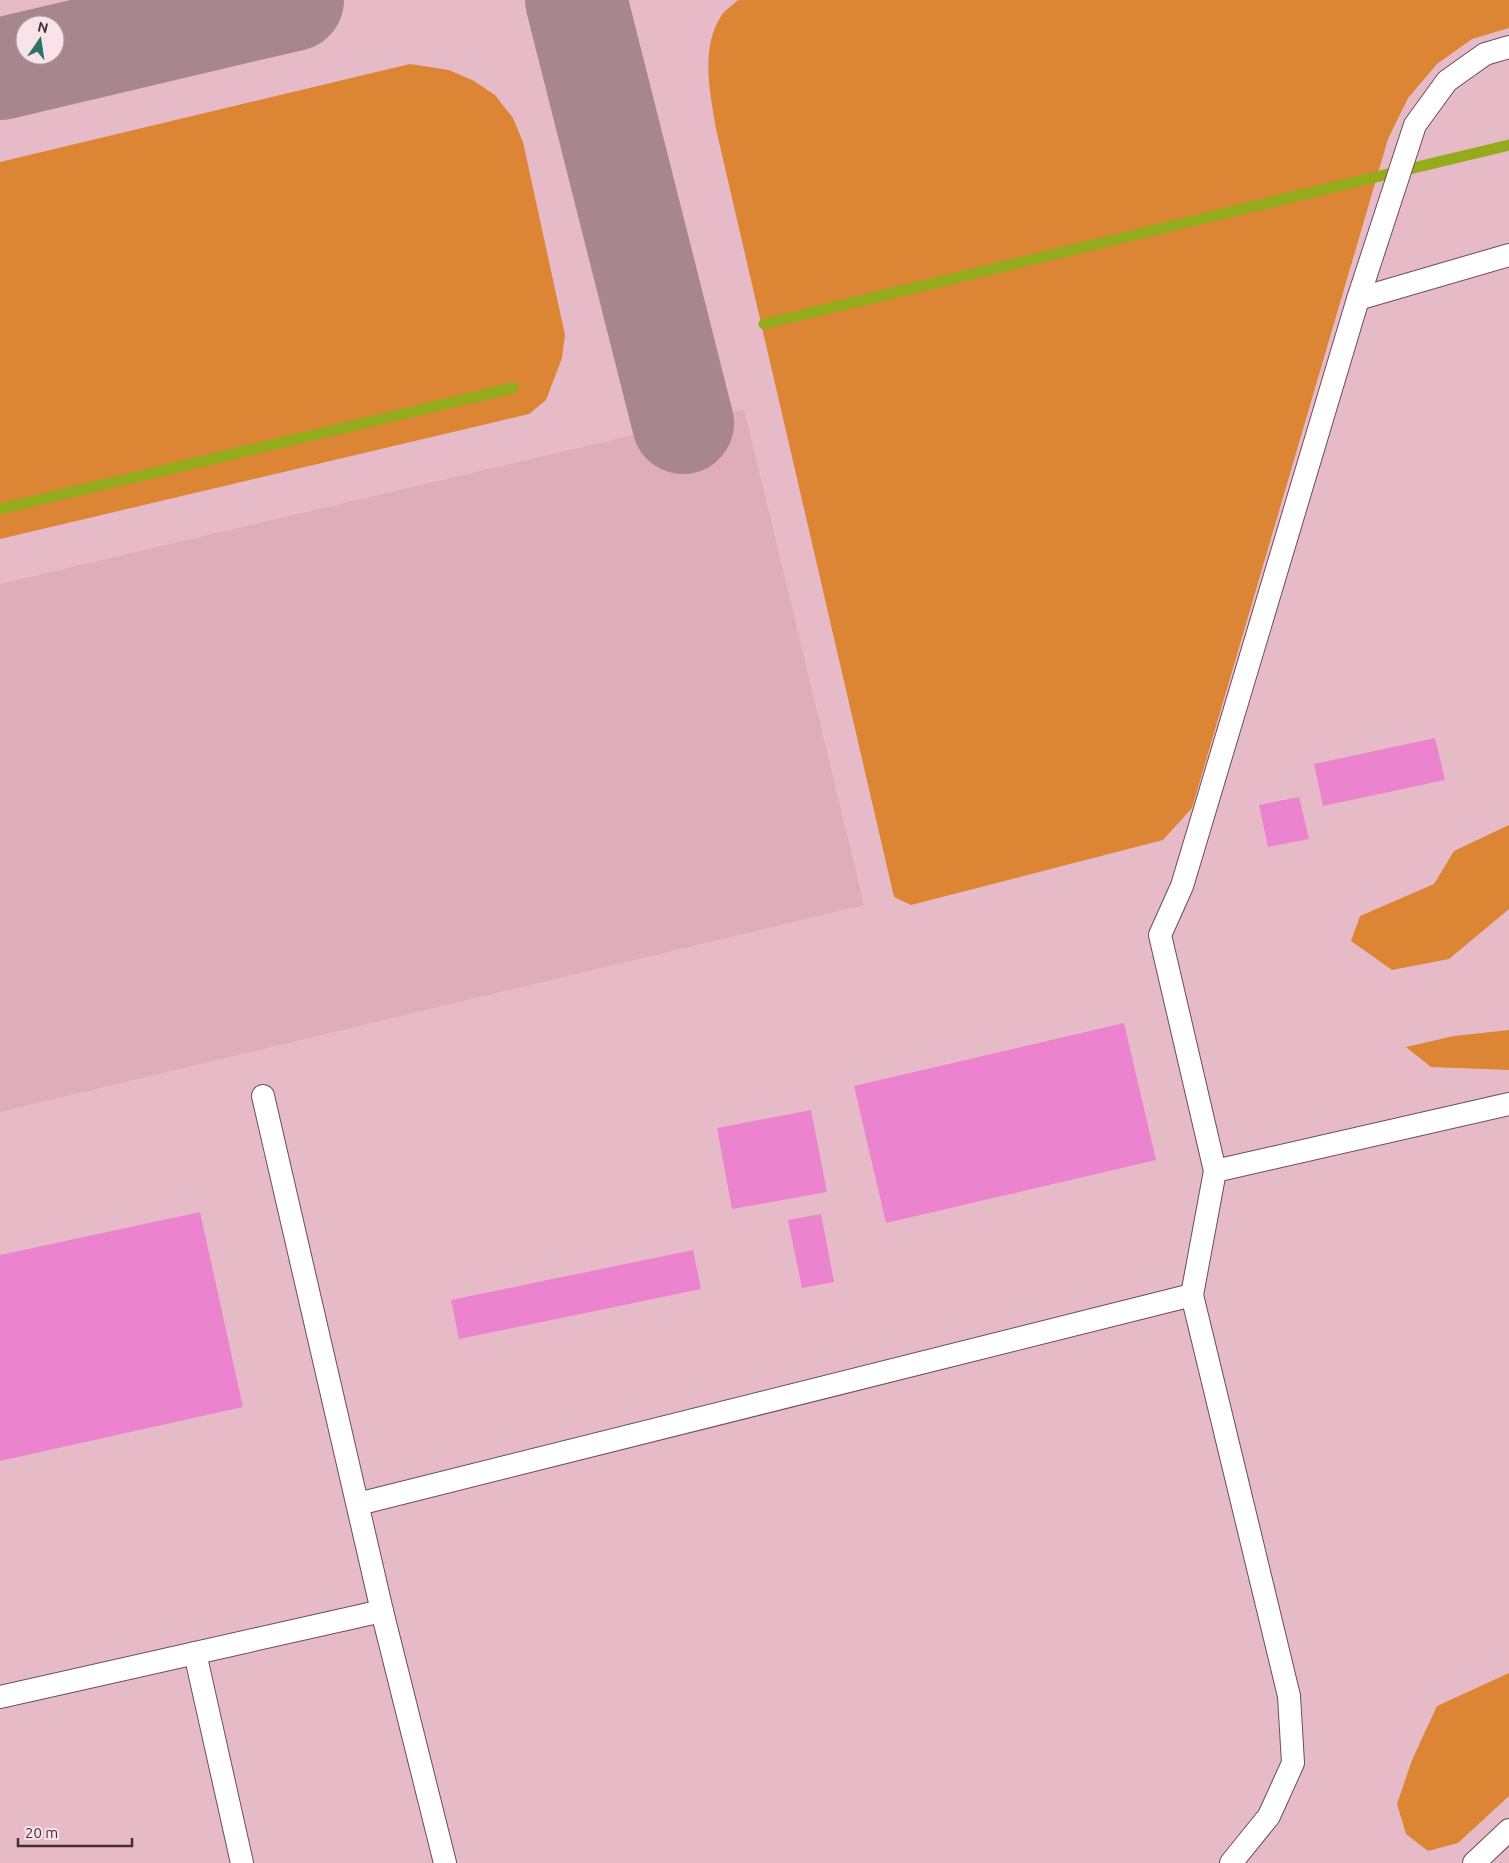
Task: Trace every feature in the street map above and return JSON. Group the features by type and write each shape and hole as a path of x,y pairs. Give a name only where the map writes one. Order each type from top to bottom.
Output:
{"lane":[{"path":"1230,1863 1270,1816 1293,1763 1289,1696 1192,1295 1215,1171 1160,935 1182,886 1358,299 1415,125 1448,81 1485,54 1509,47"},
{"path":"1358,299 1509,255"},
{"path":"263,1096 382,1611 445,1863"},
{"path":"1215,1171 1509,1104"},
{"path":"358,1504 1192,1295"},
{"path":"0,1697 382,1611"},
{"path":"195,1653 242,1863"},
{"path":"1474,1863 1509,1830"}],"shaded area":[{"path":"738,0 1509,0 1509,28 1472,39 1437,64 1408,98 1388,139 1192,808 1163,840 911,905 894,897 711,101 708,71 711,43 721,16"},
{"path":"410,64 449,70 474,81 495,95 513,118 523,142 565,335 562,358 546,400 529,414 0,539 0,162"},
{"path":"744,409 864,905 0,1112 0,584"},
{"path":"1509,825 1509,909 1449,959 1392,970 1351,941 1360,916 1434,884 1454,851"},
{"path":"1509,1030 1509,1070 1431,1067 1406,1047 1454,1036"},
{"path":"1509,1673 1509,1796 1458,1843 1428,1851 1406,1834 1397,1804 1412,1760 1437,1706"}],"building":[{"path":"1435,738 1445,780 1323,806 1314,764"},
{"path":"1299,797 1309,839 1268,847 1259,805"},
{"path":"1124,1023 1156,1160 886,1223 854,1086"},
{"path":"811,1110 827,1192 732,1209 717,1128"},
{"path":"200,1212 243,1407 0,1461 0,1255"},
{"path":"821,1214 834,1282 802,1288 788,1220"},
{"path":"693,1250 701,1289 459,1339 451,1300"}],"waterway":[{"path":"764,324 1509,145"},
{"path":"0,509 513,388"}],"taxiway":[{"path":"0,69 293,0"},
{"path":"576,0 683,423"}]}
